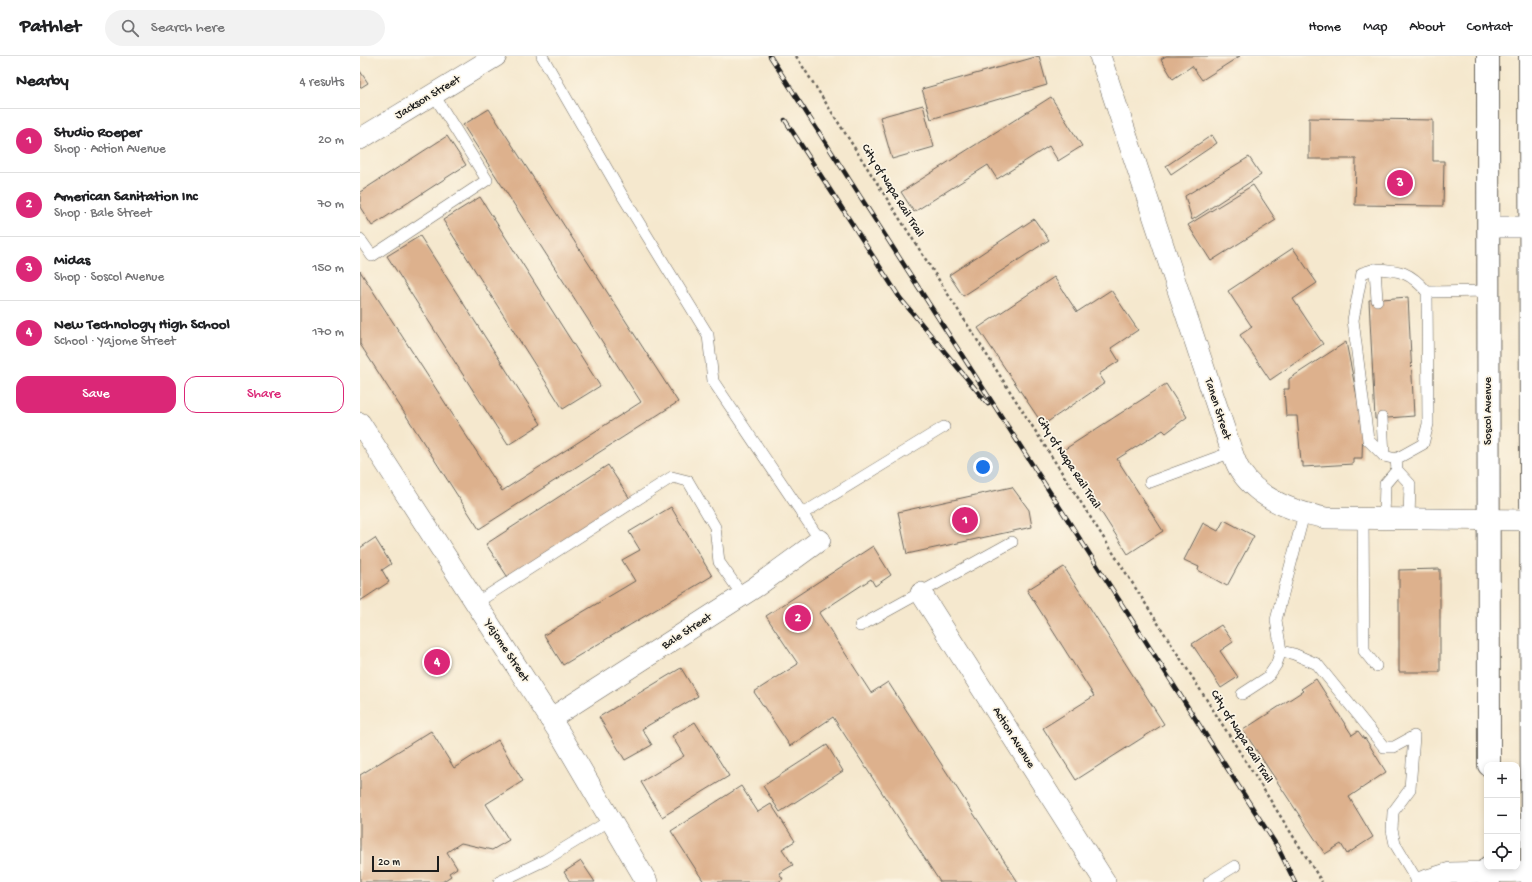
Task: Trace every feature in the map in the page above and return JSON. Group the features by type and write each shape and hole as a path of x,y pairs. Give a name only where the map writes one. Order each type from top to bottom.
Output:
{"main road":[{"name":"Soscol Avenue","path":"1488,56 1489,762"},
{"path":"1530,56 1532,882"}],"street":[{"name":"Tanen Street","path":"1100,56 1232,452 1240,471 1254,486 1277,502 1304,514 1326,518 1532,520"},
{"name":"Jackson Street","path":"360,140 434,94 487,58"},
{"path":"1489,227 1531,227"},
{"name":"Yajome Street","path":"360,423 550,719 647,882"},
{"name":"Bale Street","path":"550,719 743,596 820,540"},
{"name":"Action Avenue","path":"921,593 1105,882"},
{"path":"1420,882 1450,873 1489,874 1532,871"}],"lane":[{"path":"542,56 622,195 708,335 713,381 820,540"},
{"path":"360,239 372,256 487,180 434,94"},
{"path":"1375,269 1377,300"},
{"path":"1384,518 1385,484 1396,465 1423,444 1428,424 1427,292 1416,278 1396,270 1375,269 1362,274 1353,320 1368,440 1384,456 1396,465 1410,484 1409,519"},
{"path":"1427,292 1489,291"},
{"path":"1382,418 1384,456"},
{"path":"802,514 944,427"},
{"path":"1150,482 1232,452"},
{"path":"476,603 672,476 688,481 715,527 719,562 743,596"},
{"path":"1242,694 1268,677 1276,665 1281,651 1276,620 1304,514"},
{"path":"1363,518 1364,651 1376,666"},
{"path":"860,626 1012,542"},
{"path":"1281,651 1294,654 1317,664 1384,747 1394,748 1414,736 1410,789 1392,812 1392,830 1395,844 1420,882"},
{"path":"499,882 545,860 610,821"},
{"path":"1209,882 1235,866"}],"path":[{"name":"City of Napa Rail Trail","path":"796,56 913,242 1067,479 1322,882"}],"building":[{"path":"1039,56 1047,85 931,119 922,89"},
{"path":"1166,56 1240,56 1202,80 1192,66 1173,79 1161,59"},
{"path":"360,71 368,83 360,88"},
{"path":"1051,97 1082,146 1058,161 1049,146 997,179 988,165 914,212 901,192"},
{"path":"923,105 934,147 892,159 880,117"},
{"path":"489,109 678,402 479,529 360,344 360,271 502,491 641,402 463,125"},
{"path":"1309,118 1433,120 1433,161 1444,161 1443,206 1355,205 1356,159 1309,159"},
{"path":"1212,135 1217,143 1171,174 1166,166"},
{"path":"447,136 466,165 372,226 360,207 360,192"},
{"path":"1249,157 1261,175 1192,220 1185,196"},
{"path":"1253,185 1276,220 1211,261 1188,225"},
{"path":"480,197 600,386 563,409 443,220"},
{"path":"1034,219 1049,240 963,296 949,275"},
{"path":"420,236 541,424 508,445 387,256"},
{"path":"1293,248 1317,283 1293,299 1323,344 1270,380 1240,335 1252,327 1228,291"},
{"path":"1054,277 1077,312 1111,290 1138,330 1111,348 1119,361 1099,374 1105,383 1043,425 978,328"},
{"path":"1408,297 1414,416 1375,419 1369,300"},
{"path":"1346,342 1363,426 1362,458 1353,458 1353,464 1303,467 1303,462 1301,462 1297,416 1286,416 1284,389 1289,389 1289,379"},
{"path":"1166,384 1187,417 1166,433 1163,430 1117,459 1163,531 1128,554 1062,451"},
{"path":"608,465 630,499 509,579 486,544"},
{"path":"1012,487 1029,510 1032,527 907,554 898,512"},
{"path":"671,507 712,576 563,665 544,635 635,581 622,560 640,550 629,532"},
{"path":"1224,520 1254,536 1227,586 1198,570 1199,567 1184,560 1203,523 1218,531"},
{"path":"375,538 391,564 382,570 389,582 360,601 360,548"},
{"path":"873,546 891,575 875,586 871,579 819,613 871,693 888,682 1018,882 940,882 833,717 790,746 754,692 798,664 766,616"},
{"path":"1064,567 1164,724 1076,780 1043,728 1094,696 1027,590"},
{"path":"1440,569 1440,672 1399,672 1399,570"},
{"path":"1221,625 1233,642 1220,651 1238,677 1221,688 1192,644"},
{"path":"681,668 698,696 642,729 652,745 625,760 599,717"},
{"path":"1316,679 1352,735 1358,731 1364,739 1365,738 1386,772 1349,797 1373,837 1347,854 1341,844 1325,854 1243,730 1303,691 1301,689"},
{"path":"695,722 729,776 662,817 641,782 684,756 672,736"},
{"path":"431,731 454,768 498,740 523,781 486,804 509,840 492,850 461,843 447,852 457,868 449,873 451,876 442,882 360,882 360,775"},
{"path":"827,745 843,771 780,812 763,786"},
{"path":"741,786 758,812 771,804 795,841 782,849 793,865 779,873 783,879 778,882 704,882 671,831"},
{"path":"581,861 595,882 570,882 564,872"}],"railway":[{"path":"770,56 1277,846 1295,882"},
{"path":"785,120 900,298 988,404"}],"place":[{"name":"Midas","path":"1400,183"},
{"name":"Studio Roeper","path":"965,520"},
{"name":"American Sanitation Inc","path":"798,618"},
{"name":"New Technology High School","path":"437,662"}]}
